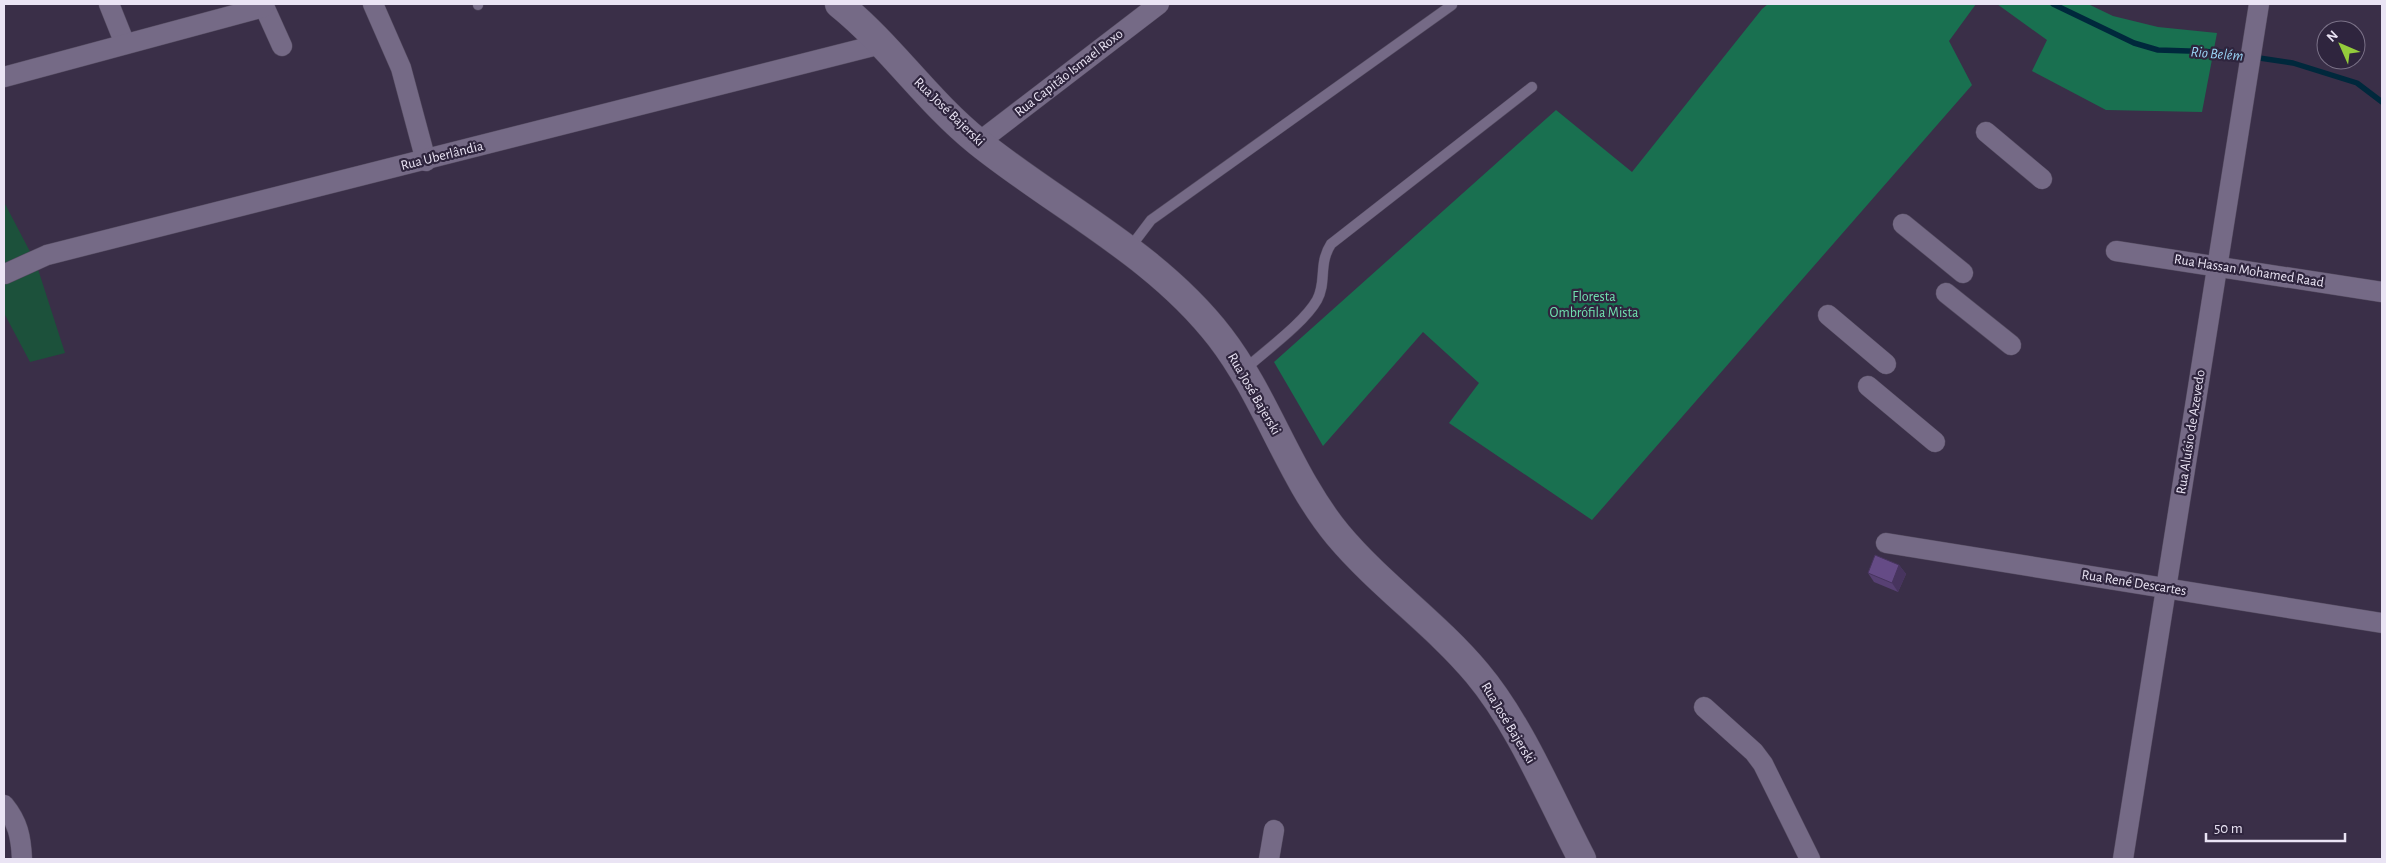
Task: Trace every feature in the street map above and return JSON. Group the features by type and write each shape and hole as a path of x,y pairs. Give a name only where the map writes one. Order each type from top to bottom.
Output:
{"main road":[{"name":"Rua José Bajerski","path":"839,4 881,44 940,108 979,142 1128,250 1178,291 1220,337 1243,370 1323,516 1357,555 1458,651 1498,701 1582,859"}],"street":[{"path":"109,4 126,44"},
{"path":"373,4 401,68 426,160"},
{"name":"Rua Capitão Ismael Roxo","path":"979,142 1159,4"},
{"name":"Rua Aluísio de Azevedo","path":"2123,859 2259,4"},
{"path":"4,77 264,5 282,46"},
{"name":"Rua Uberlândia","path":"5,274 46,255 881,44"},
{"path":"1986,132 2042,179"},
{"path":"1903,224 1963,273"},
{"name":"Rua Hassan Mohamed Raad","path":"2116,250 2382,292"},
{"path":"1946,293 2011,345"},
{"path":"1828,315 1886,364"},
{"path":"1868,386 1935,442"},
{"name":"Rua René Descartes","path":"1886,543 2382,623"},
{"path":"1704,708 1754,752 1763,764 1810,859"},
{"path":"4,805 14,818 21,837 22,859"},
{"path":"1269,859 1274,830"}],"lane":[{"path":"1128,250 1151,220 1452,5"},
{"path":"1243,370 1293,327 1318,300 1322,288 1323,262 1331,244 1532,87"}],"green space":[{"name":"Floresta Ombrófila Mista","path":"1768,4 1976,4 1949,41 1972,85 1592,520 1449,423 1479,383 1423,332 1323,446 1274,362 1556,110 1632,172 1762,9"},
{"path":"1997,4 2088,4 2113,16 2158,27 2217,33 2202,112 2106,110 2032,71 2047,40"},
{"path":"4,202 36,263 65,353 30,362 4,313"}],"building":[{"path":"1875,555 1899,565 1892,583 1868,573"}],"waterway":[{"name":"Rio Belém","path":"2053,4 2134,43 2158,50 2219,52 2293,63 2357,83 2382,102"}]}
